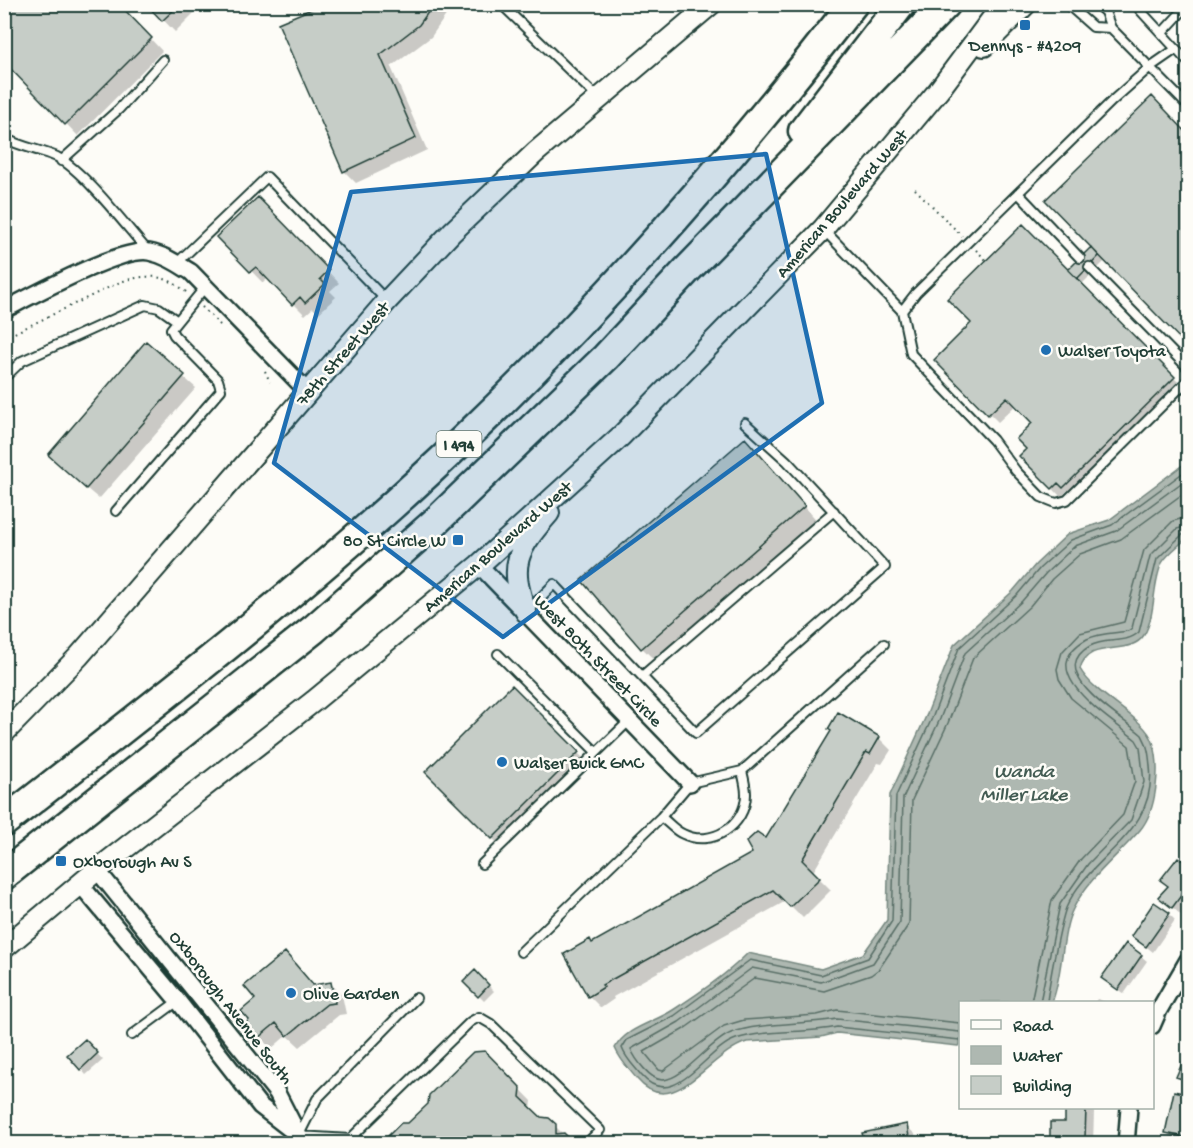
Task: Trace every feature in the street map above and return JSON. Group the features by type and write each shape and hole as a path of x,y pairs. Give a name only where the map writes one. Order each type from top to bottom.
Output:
{"highway":[{"name":"I 494","path":"4,822 294,591 465,438 595,309 688,207 764,119 853,4"},
{"name":"I 494","path":"4,875 368,583 598,365 687,270 806,127 901,4"},
{"path":"687,270 946,4"}],"street":[{"name":"78th Street West","path":"4,733 79,656 387,301 475,210 536,152 711,4"},
{"name":"American Boulevard West","path":"4,948 97,870 314,701 479,565 607,448 706,352 823,229 939,90 1003,4"},
{"name":"American Boulevard West","path":"939,90 1026,4"},
{"path":"4,310 111,260 129,253 148,252 177,263 205,287 308,392"},
{"path":"526,612 517,587 515,573 524,543 607,448"},
{"name":"West 80th Street Circle","path":"479,565 690,783"},
{"name":"Oxborough Avenue South","path":"97,870 277,1093 301,1140"},
{"path":"80,884 178,1001 260,1106 301,1140"},
{"path":"1154,1021 1188,960"},
{"path":"1126,1143 1130,1109"}],"lane":[{"path":"501,4 598,99"},
{"path":"1067,4 1093,27 1111,28"},
{"path":"1096,4 1104,12 1111,28 1188,106"},
{"path":"1138,4 1188,62"},
{"path":"1162,33 1188,5"},
{"path":"902,311 1018,193 1150,67 1176,49"},
{"path":"61,161 119,109 163,60"},
{"path":"4,138 61,161 90,185 148,252"},
{"path":"177,263 267,177 387,301"},
{"path":"1018,193 1080,258"},
{"path":"823,229 902,311 911,354 993,440 1016,471 1041,497 1056,503 1067,500 1188,380"},
{"path":"1089,267 1188,368"},
{"path":"116,511 221,390 218,380 174,335 171,329 205,287"},
{"path":"4,378 22,361 145,305 159,308 176,320"},
{"path":"526,612 554,584 696,733 740,696 885,567 787,460 746,423"},
{"path":"642,676 834,511"},
{"path":"521,952 662,817 690,783 742,771 884,644"},
{"path":"498,654 596,752"},
{"path":"482,864 630,719"},
{"path":"662,817 683,834 702,839 720,835 737,823 746,796 742,771"},
{"path":"416,998 317,1099 301,1140 350,1141 470,1022 479,1017 491,1024 600,1130 586,1143"},
{"path":"132,1035 178,1001"}],"path":[{"path":"915,189 986,260"}],"highlighted area":[{"path":"766,154 822,403 503,637 274,463 351,192"}],"water":[{"name":"Wanda Miller Lake","path":"1188,461 1188,537 1162,563 1148,627 1144,635 1138,642 1129,646 1091,653 1084,659 1080,669 1097,689 1131,715 1148,733 1153,742 1157,763 1156,788 1150,811 1140,830 1095,877 1073,909 1066,930 1052,1001 959,1001 958,1046 837,1033 821,1037 747,1042 719,1058 678,1089 664,1093 651,1090 637,1079 615,1048 620,1041 633,1030 665,1015 693,997 748,953 821,969 863,954 887,920 890,795 927,714 954,645 1013,591 1036,564 1068,534 1109,520"}],"building":[{"path":"4,4 119,4 152,38 65,125 4,62"},
{"path":"146,4 180,4 162,21"},
{"path":"323,4 434,4 419,25 380,55 416,138 343,172 278,23"},
{"path":"1152,96 1188,134 1188,347 1045,200"},
{"path":"258,197 329,270 320,279 325,284 305,303 300,297 292,305 256,267 250,272 216,237"},
{"name":"Walser Toyota","path":"1023,224 1175,377 1063,488 1058,483 1052,489 1019,456 1026,449 1016,439 1032,423 1007,397 988,415 934,360 971,323 947,299"},
{"path":"1091,247 1099,256 1077,279 1068,270"},
{"path":"146,341 185,375 86,489 48,455"},
{"path":"745,438 805,506 641,649 581,580"},
{"name":"Walser Buick GMC","path":"512,685 579,752 492,839 425,772"},
{"path":"838,712 880,737 870,754 866,752 802,860 820,878 790,907 773,890 602,985 604,987 588,997 564,954 590,939 592,943 752,853 746,842 757,832 766,838 831,731 828,729"},
{"path":"1178,857 1188,865 1188,886 1172,908 1158,897 1168,886 1160,880"},
{"path":"1154,902 1170,913 1146,947 1131,936"},
{"path":"1126,943 1142,955 1118,990 1101,978"},
{"name":"Olive Garden","path":"285,952 313,985 331,982 335,1003 327,1004 287,1036 276,1023 258,1038 246,1023 249,1020 241,1011 255,999 244,986"},
{"path":"475,970 489,985 478,997 463,982"},
{"path":"85,1039 98,1053 80,1070 67,1055"},
{"path":"485,1051 521,1088 520,1097 541,1117 549,1118 556,1124 556,1134 564,1133 575,1144 380,1144 401,1123 408,1123 428,1104 429,1095 473,1052"},
{"path":"1183,1061 1188,1064 1188,1081 1176,1077"},
{"path":"1174,1091 1188,1094 1185,1137 1165,1133"},
{"path":"1065,1109 1086,1109 1085,1138 1050,1137 1050,1122 1065,1122"},
{"path":"907,1124 910,1144 865,1144 862,1133"}],"place":[{"name":"Dennys - #4209","path":"1025,25"},
{"name":"Walser Toyota","path":"1046,350"},
{"name":"80 St Circle W","path":"458,540"},
{"name":"Walser Buick GMC","path":"502,762"},
{"name":"Oxborough Av S","path":"61,861"},
{"name":"Olive Garden","path":"291,993"}]}
